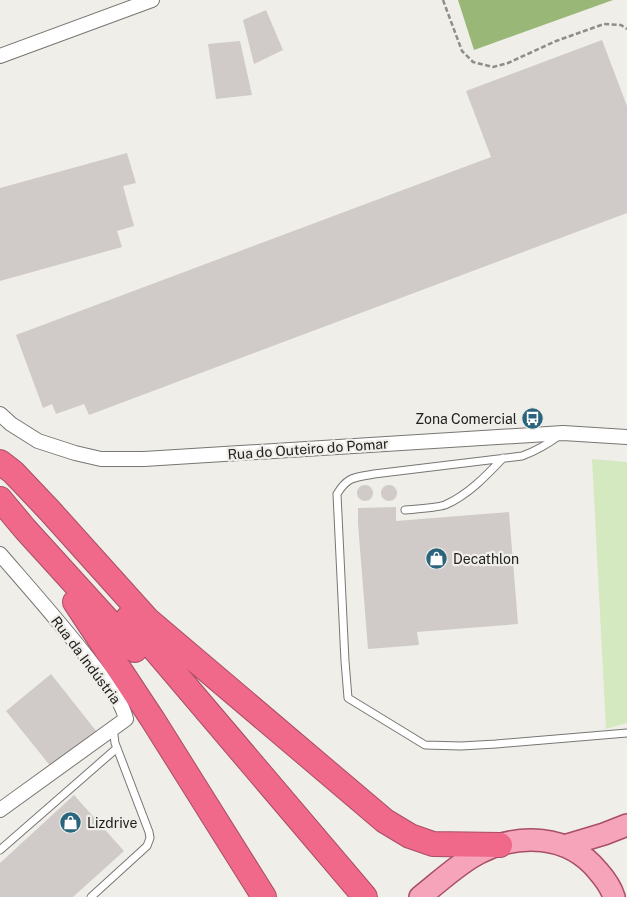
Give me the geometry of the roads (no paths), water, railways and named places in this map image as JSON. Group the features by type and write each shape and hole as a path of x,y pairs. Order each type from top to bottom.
{"highway":[{"path":"0,462 13,472 50,511 148,620 385,821 410,836 433,844 500,845"},
{"path":"0,468 365,897"},
{"path":"0,499 352,897"},
{"path":"25,529 112,656 140,719 264,897"}],"main road":[{"path":"564,846 627,826"},
{"path":"420,897 468,859 480,852 500,845 531,839 549,841 564,846 587,858 605,879 614,897"}],"street":[{"path":"0,56 152,0"},
{"name":"Rua do Outeiro do Pomar","path":"0,414 11,424 38,441 101,459 144,459 563,433 627,437"},
{"name":"Rua da Indústria","path":"0,554 89,660 114,694 124,712 140,719"},
{"name":"Rua da Indústria","path":"0,810 113,728 140,719"}],"lane":[{"path":"563,433 547,445 522,456 374,474 352,478 344,483 337,494 348,698 425,745 461,746 496,744 627,733"},
{"path":"405,510 443,505 462,495 482,480 503,458"},
{"path":"91,897 147,846 150,838 114,743 113,728"},
{"path":"0,850 117,748"}],"place":[{"name":"Zona Comercial","path":"533,419"},
{"name":"Decathlon","path":"437,559"},
{"name":"Lizdrive","path":"71,823"}]}
